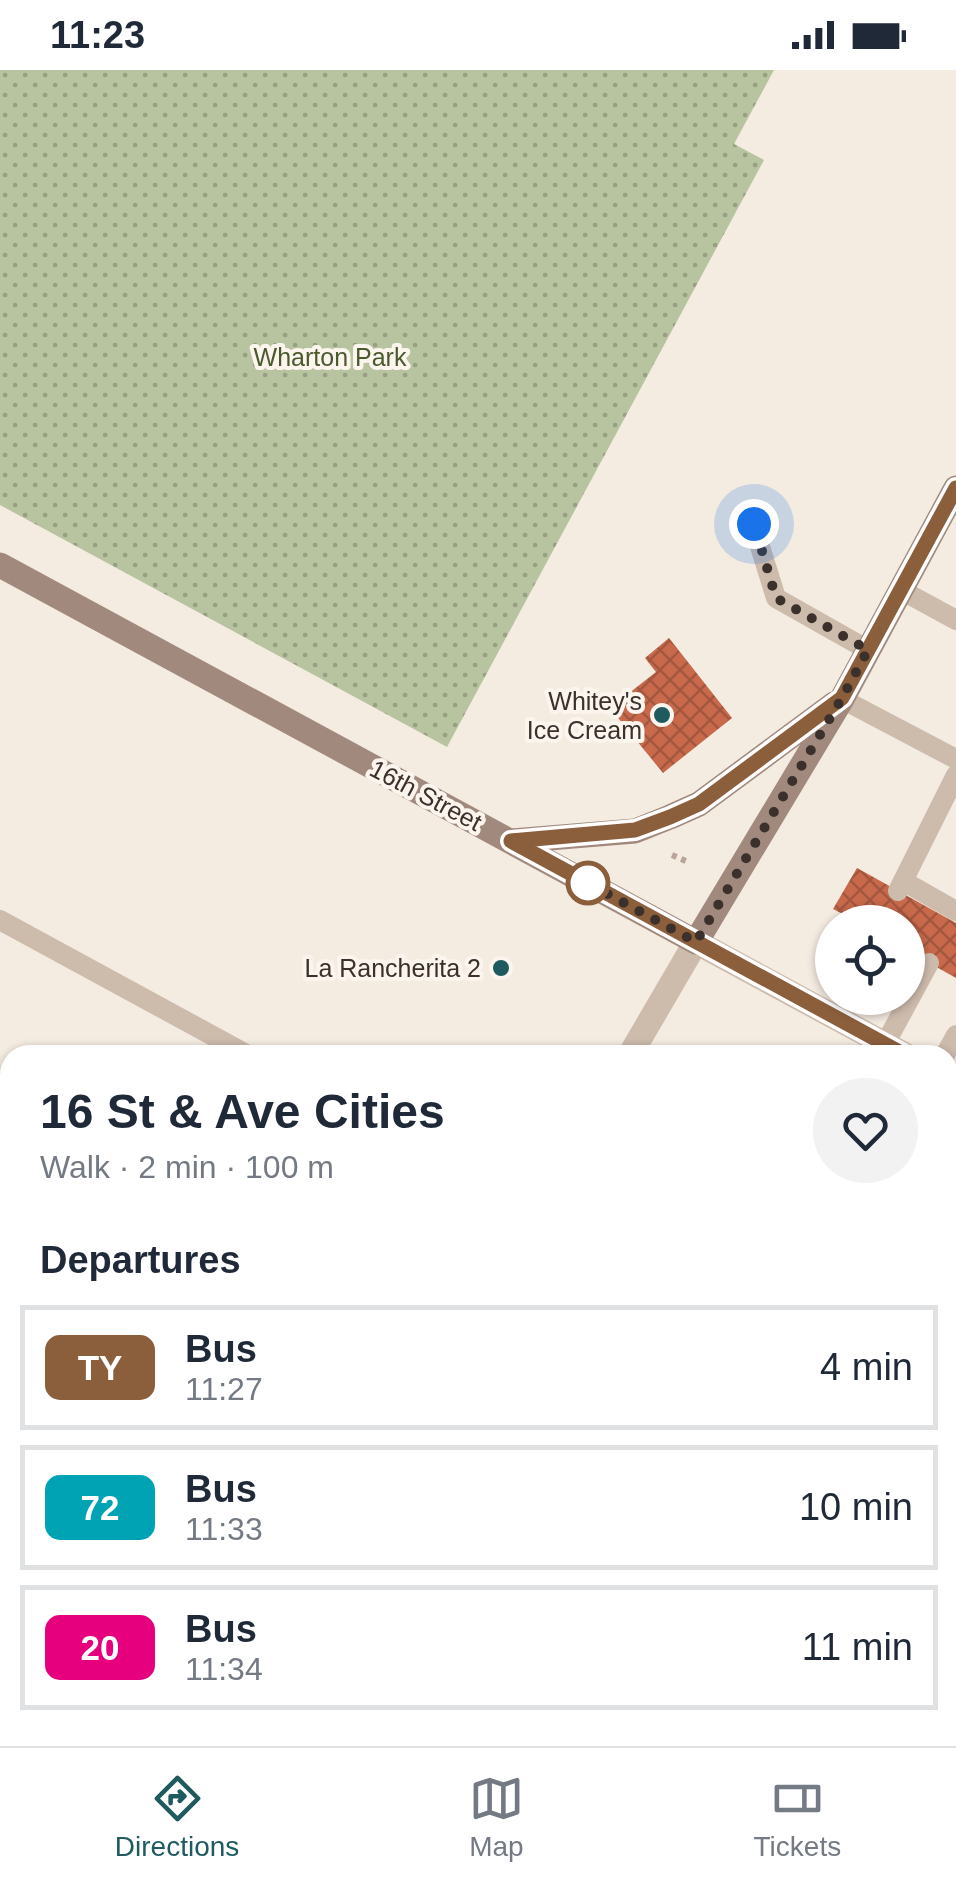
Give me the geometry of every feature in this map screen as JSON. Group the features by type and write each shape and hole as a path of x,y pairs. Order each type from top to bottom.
{"main road":[{"path":"696,942 842,698 956,488"},
{"name":"16th Street","path":"0,565 696,942"},
{"path":"511,841 635,830 670,817 699,804 842,698"}],"street":[{"name":"16th Street","path":"696,942 815,997"},
{"path":"636,1045 696,942"},
{"name":"16th Street","path":"847,1015 888,1045"}],"lane":[{"path":"754,524 776,598 868,650"},
{"path":"900,590 956,620"},
{"path":"842,698 956,759"},
{"path":"955,915 900,886 956,775"},
{"path":"0,920 230,1045"},
{"path":"897,1045 929,963"}],"path":[{"path":"666,852 688,862"}],"green space":[{"name":"Wharton Park","path":"0,70 774,70 734,144 764,160 447,747 0,505"}],"building":[{"path":"669,638 732,718 663,773 610,708 656,672 645,658"},
{"path":"857,868 924,905 835,905"},
{"path":"925,906 956,923 956,978 925,961"}],"bus line":[{"name":"TY","path":"887,1045 511,841 635,830 670,817 699,804 842,698 956,488"}],"place":[{"name":"Whitey's Ice Cream","path":"662,715"},
{"name":"La Rancherita 2","path":"501,968"}],"route":[{"path":"588,883 582,880 696,942 868,650 776,598 754,524"}]}
